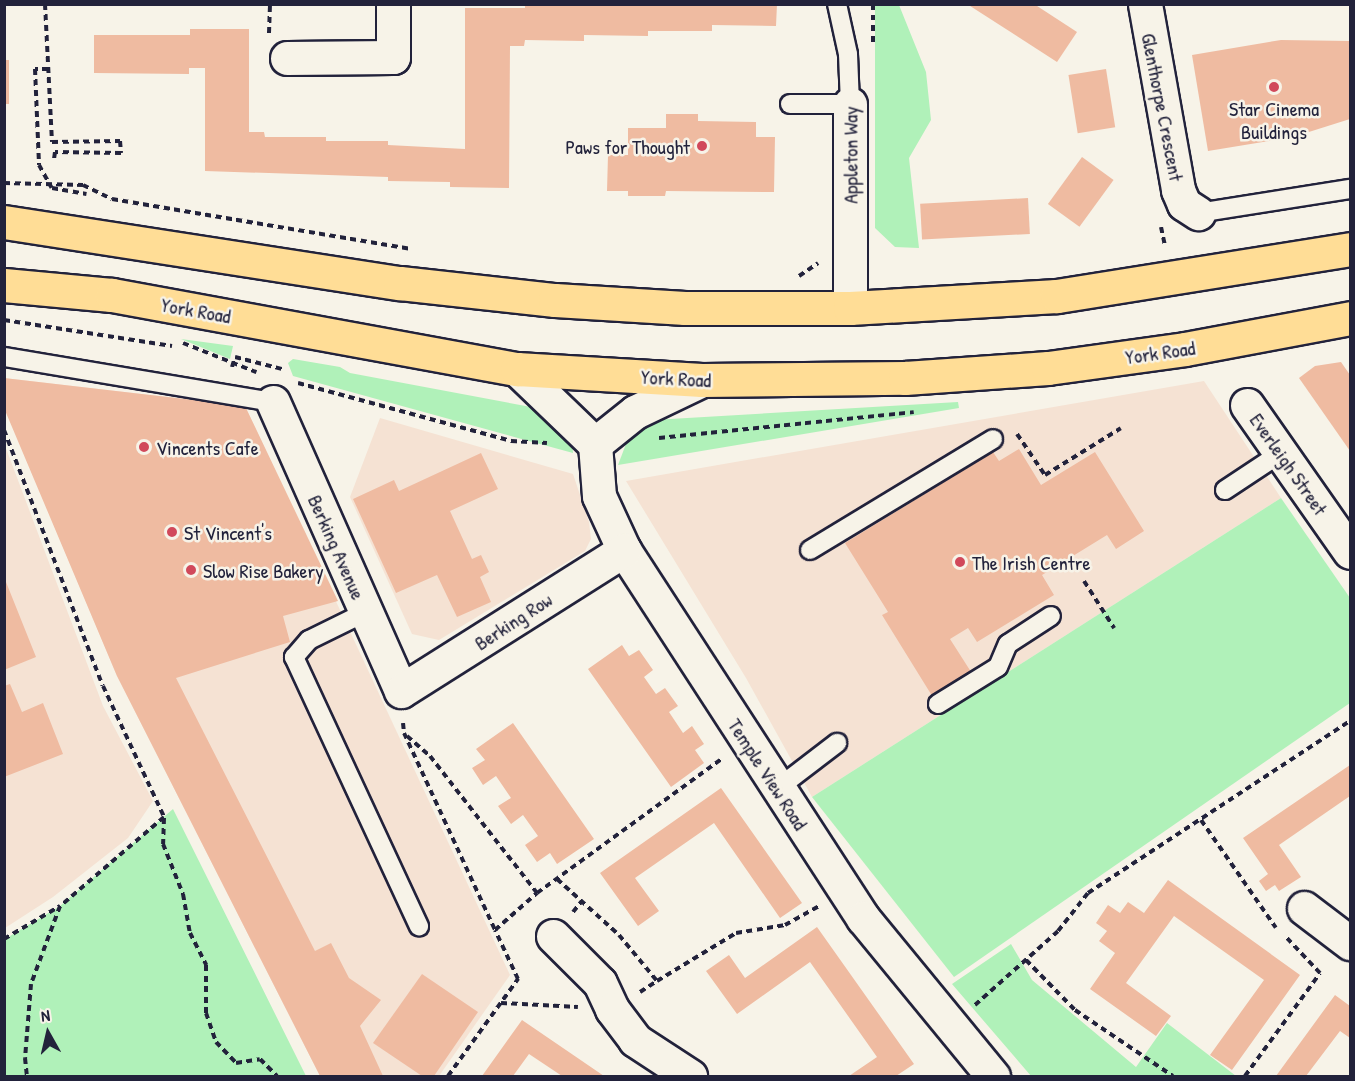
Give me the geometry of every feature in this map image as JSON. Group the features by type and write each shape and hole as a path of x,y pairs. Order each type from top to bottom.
{"highway":[{"path":"4,222 400,282 555,300 685,308 850,308 1057,296 1350,249"},
{"name":"York Road","path":"4,285 112,295 517,369 702,380 905,378 1037,369 1185,349 1350,318"}],"street":[{"path":"287,58 393,57 393,4"},
{"name":"Glenthorpe Crescent","path":"1138,9 1178,190 1184,204 1198,213"},
{"name":"Appleton Way","path":"850,104 850,308"},
{"path":"517,369 595,444 635,412 702,380"},
{"name":"Berking Avenue","path":"273,402 401,691"},
{"name":"Everleigh Street","path":"1248,405 1350,552"},
{"name":"Temple View Road","path":"595,444 599,496 624,550 845,891 925,998 950,1024 993,1077"},
{"name":"Berking Row","path":"401,691 624,550"},
{"path":"1304,908 1350,943"},
{"path":"553,936 600,983 612,1010 635,1040 690,1077"}],"lane":[{"name":"Appleton Way","path":"837,4 848,54 850,104"},
{"path":"790,104 850,104"},
{"name":"Glenthorpe Crescent","path":"1198,213 1350,189"},
{"path":"4,357 273,402"},
{"path":"810,550 993,439"},
{"path":"1225,490 1281,453"},
{"path":"366,612 309,640 294,657 418,926"},
{"path":"938,704 998,667 1008,644 1051,616"},
{"path":"777,789 837,743"}],"path":[{"path":"45,4 52,142 120,141 121,153 55,152 54,159"},
{"path":"48,69 35,69 39,165 52,188 86,194"},
{"path":"4,183 30,186 83,184 112,199 418,251"},
{"path":"786,277 798,277"},
{"path":"4,320 172,346"},
{"path":"230,373 235,357 284,370"},
{"path":"1011,434 1019,434 1045,475 1121,429"},
{"path":"4,430 103,686 164,818 163,844 183,894 190,933 206,965 206,1013 216,1042 236,1063 260,1059 277,1077"},
{"path":"1084,581 1114,628"},
{"path":"401,691 404,733 518,979 447,1077"},
{"path":"950,1024 1058,931 1088,893 1350,722"},
{"path":"404,733 430,756 537,893"},
{"path":"495,930 537,893 746,741"},
{"path":"4,939 60,906 164,818"},
{"path":"1201,820 1268,919 1320,973 1245,1077"},
{"path":"557,879 619,935 657,981 736,933 785,925 845,891"},
{"path":"27,1077 25,1058 31,984 60,906"},
{"path":"1026,960 1075,1010 1173,1077"}],"shaded area":[{"path":"4,378 245,406 510,975 439,1076 320,1076 117,676 5,408"},
{"path":"1204,381 1281,498 812,797 746,678 626,481"},
{"path":"380,418 573,474 589,522 591,539 585,551 439,640 412,634 350,497"},
{"path":"4,443 103,706 153,801 128,838 53,897 5,928"}],"green space":[{"path":"875,5 899,5 926,72 931,120 909,158 919,248 895,247 875,228"},
{"path":"181,339 233,346 230,359"},
{"path":"293,359 340,367 350,373 547,410 572,442 573,453 293,376 288,363"},
{"path":"958,402 959,408 618,465 629,436 653,420"},
{"path":"1281,498 1350,598 1350,703 954,977 812,797"},
{"path":"173,809 306,1076 5,1076 5,939 60,906"},
{"path":"1011,944 1032,980 1136,1067 1167,1023 1236,1076 1031,1076 952,984"}],"building":[{"path":"525,4 777,4 776,26 712,25 712,31 648,31 648,36 584,35 584,41 525,40 524,46 510,46 509,188 450,187 450,182 388,181 388,177 205,171 205,68 189,68 189,74 94,73 94,35 190,35 190,29 249,29 249,132 264,132 265,137 326,137 326,141 388,141 388,145 465,149 465,8 525,8"},
{"path":"967,4 1034,4 1077,32 1057,62"},
{"name":"Star Cinema Buildings","path":"1281,40 1350,41 1350,119 1293,137 1208,151 1192,55"},
{"path":"4,60 9,60 9,104 4,104"},
{"path":"1106,69 1115,127 1078,133 1068,75"},
{"name":"Paws for Thought","path":"666,114 698,114 698,121 756,122 756,137 775,137 774,192 666,191 665,196 628,196 628,191 607,191 608,155 628,155 628,128 666,128"},
{"path":"1082,157 1114,180 1079,227 1048,204"},
{"path":"1028,198 1030,234 922,240 920,204"},
{"path":"1341,362 1350,375 1350,451 1299,378 1315,366"},
{"path":"4,378 245,406 338,601 283,616 290,642 176,678 315,951 331,943 349,978 381,1000 360,1026 383,1076 320,1076 117,676 4,408"},
{"name":"The Irish Centre","path":"1019,449 1041,485 1095,452 1144,531 1116,549 1107,535 1042,575 1054,595 977,642 968,628 950,639 973,675 934,699 882,615 888,612 845,543 993,452 999,461"},
{"path":"481,453 498,489 450,511 472,559 481,555 489,572 480,577 491,602 457,617 437,575 396,593 353,499 394,480 399,491"},
{"path":"4,577 36,657 4,670"},
{"path":"622,645 629,656 639,650 653,670 644,677 656,694 665,688 678,706 669,712 683,733 692,726 704,744 695,750 704,763 671,787 588,669"},
{"path":"10,684 22,712 43,703 63,754 4,777 4,686"},
{"path":"513,723 594,839 557,864 550,853 537,862 525,845 538,836 523,815 511,824 498,806 511,798 496,776 483,785 472,768 485,760 476,749"},
{"path":"1350,765 1350,796 1279,845 1301,877 1279,891 1275,885 1266,891 1259,881 1268,874 1243,838"},
{"path":"721,788 802,903 780,918 714,823 635,878 659,911 638,926 600,873"},
{"path":"1168,880 1300,975 1232,1070 1210,1055 1264,980 1174,916 1126,983 1171,1016 1156,1036 1090,989 1115,953 1099,941 1107,931 1096,923 1108,905 1120,913 1128,902 1144,913"},
{"path":"817,927 914,1064 896,1076 849,1076 877,1057 810,962 737,1014 706,971 729,955 745,978"},
{"path":"422,974 478,1012 434,1076 422,1076 373,1043"},
{"path":"1335,995 1350,1006 1350,1038 1340,1031 1306,1076 1276,1076"},
{"path":"522,1020 604,1076 562,1076 529,1054 513,1076 482,1076"}],"place":[{"name":"Star Cinema Buildings","path":"1274,87"},
{"name":"Paws for Thought","path":"702,146"},
{"name":"Vincents Cafe","path":"144,447"},
{"name":"St Vincent's","path":"172,532"},
{"name":"The Irish Centre","path":"960,562"},
{"name":"Slow Rise Bakery","path":"191,570"}]}
